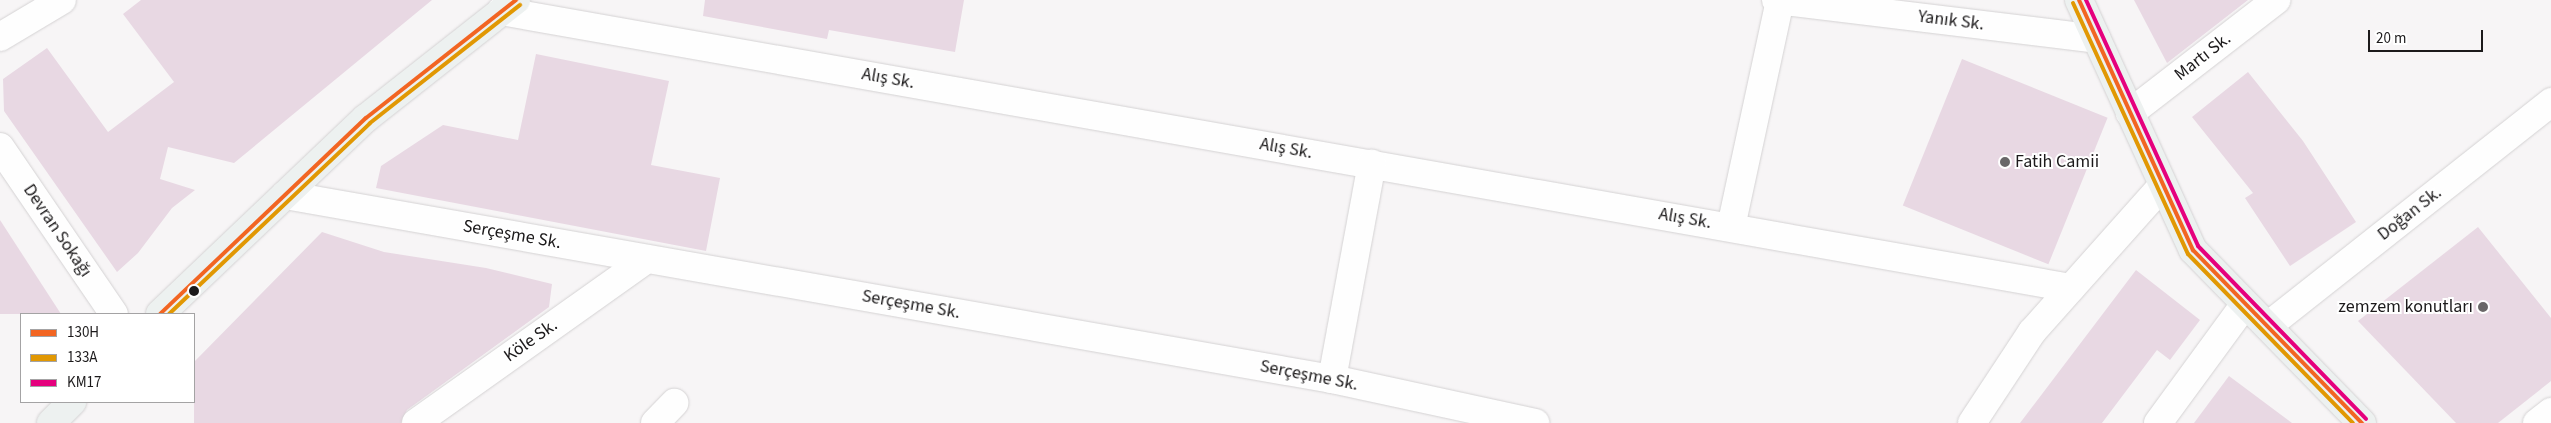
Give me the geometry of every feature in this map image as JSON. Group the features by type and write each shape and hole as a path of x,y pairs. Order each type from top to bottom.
{"street":[{"path":"0,37 62,0"},
{"name":"Yanık Sk.","path":"1776,0 2097,39"},
{"path":"2079,0 2162,186 2193,250 2245,304 2269,325 2362,423"},
{"name":"Martı Sk.","path":"2130,114 2276,0"},
{"path":"1731,228 1780,1"},
{"path":"161,313 366,118 509,5"},
{"name":"Alış Sk.","path":"509,5 1372,164 2071,288"},
{"name":"Doğan Sk.","path":"2269,325 2551,102"},
{"name":"Devran Sokağı","path":"0,147 113,313"},
{"path":"1332,379 1372,164"},
{"path":"1972,423 2032,332 2162,186"},
{"name":"Serçeşme Sk.","path":"285,195 1332,379 1535,423"},
{"name":"Köle Sk.","path":"416,423 647,259"},
{"path":"2158,423 2245,304"},
{"path":"51,423 71,403"},
{"path":"655,423 674,403"},
{"path":"2538,423 2551,412"}],"building":[{"path":"141,0 432,0 234,163 168,147 160,179 195,190 172,208 138,253 117,272 4,111 3,79 47,48 108,132 174,82 123,14"},
{"path":"705,0 964,0 955,52 829,30 827,39 703,16"},
{"path":"2134,0 2248,0 2167,63"},
{"path":"536,54 669,81 651,165 720,178 706,251 376,188 381,166 443,125 518,140"},
{"name":"Fatih Camii","path":"1962,59 2108,118 2048,264 1903,205"},
{"path":"2248,72 2303,141 2356,222 2290,266 2245,198 2253,193 2192,117"},
{"path":"0,220 60,313 0,314"},
{"path":"2478,227 2551,318 2551,381 2498,423 2456,423 2358,321"},
{"path":"322,232 384,252 486,268 552,284 549,307 407,410 401,423 194,423 195,361"},
{"path":"2136,270 2200,320 2170,360 2157,350 2102,423 2020,423"},
{"path":"2229,376 2292,423 2194,423"}],"transit line":[{"name":"130H","path":"161,313 366,118 516,0"},
{"name":"130H","path":"2079,0 2193,250 2362,423"},
{"name":"KM17","path":"2086,0 2198,246 2366,419"},
{"name":"133A","path":"2073,3 2188,254 2353,423"},
{"name":"133A","path":"170,313 370,123 520,5"}],"place":[{"name":"Fatih Camii","path":"2005,162"},
{"name":"zemzem konutları","path":"2483,307"}]}
